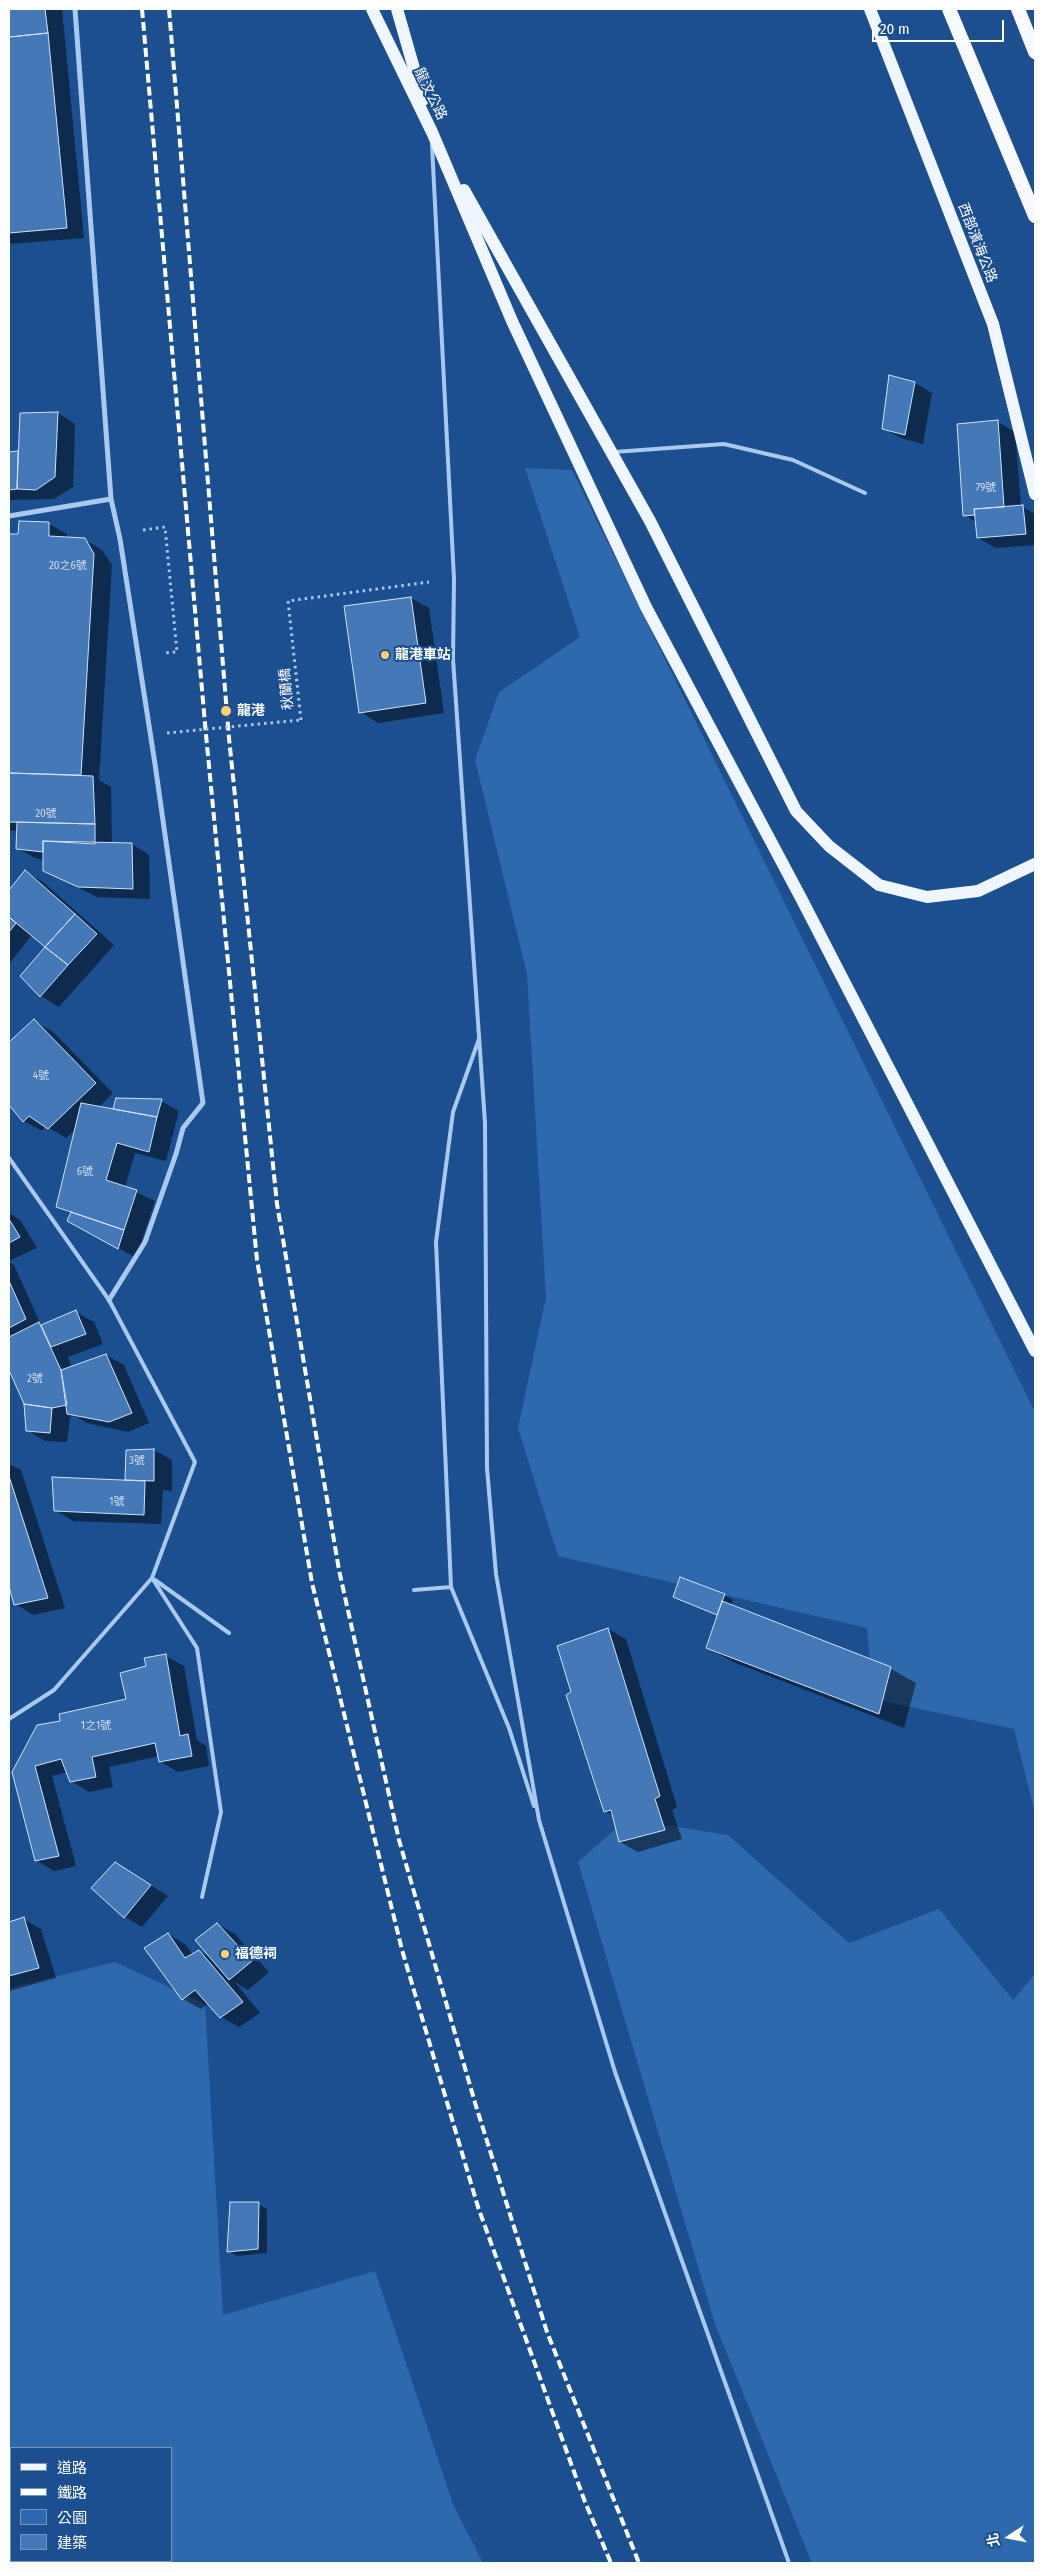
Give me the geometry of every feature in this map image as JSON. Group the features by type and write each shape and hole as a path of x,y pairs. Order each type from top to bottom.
{"highway":[{"path":"949,9 1035,216"},
{"path":"1018,9 1035,52"}],"main road":[{"name":"龍汶公路","path":"372,9 432,132"},
{"name":"龍汶公路","path":"397,9 432,132"},
{"name":"西部濱海公路","path":"870,9 993,324 1035,494"},
{"path":"432,132 650,521 796,811 829,846 879,885 926,897 978,891 1035,864"},
{"path":"432,132 512,321 646,608 805,907 1035,1351"}],"street":[{"path":"75,9 111,499 120,539 155,764 203,1104 183,1128 176,1154 145,1242 109,1300"},
{"path":"9,516 111,499"}],"lane":[{"path":"432,132 454,579 454,659 486,1123 487,1468 496,1574 539,1820"},
{"path":"611,452 724,444 793,460 865,493"},
{"path":"479,1038 453,1112 436,1242 451,1587 509,1728 539,1820 615,2072 789,2563"},
{"path":"9,1158 109,1300 195,1462 152,1578 54,1690 9,1719"},
{"path":"152,1578 229,1633"},
{"path":"152,1578 196,1648 221,1812 202,1897"},
{"path":"414,1590 451,1587"}],"path":[{"path":"160,654 177,652 165,527"},
{"name":"秋蘭橋","path":"166,734 301,720 294,640 288,601 454,579"}],"green space":[{"path":"525,468 572,470 1035,1412 1035,1813 1014,1729 873,1699 867,1628 558,1556 518,1428 546,1298 527,974 475,760 499,692 580,637"},
{"path":"627,1819 728,1835 849,1943 939,1909 1013,2000 1035,1974 1035,2563 812,2563 715,2324 578,1862"},
{"path":"115,1962 205,2004 223,2315 375,2271 453,2504 483,2563 9,2563 9,1988"}],"building":[{"path":"9,9 45,9 48,33 9,37"},
{"path":"48,33 67,228 9,233 9,37"},
{"path":"889,375 915,382 905,435 882,429"},
{"path":"58,412 55,477 36,490 17,489 20,413"},
{"path":"998,420 1004,507 974,509 975,515 963,516 957,424"},
{"path":"18,451 17,489 9,490 9,452"},
{"path":"1023,505 1026,534 977,538 974,509"},
{"path":"19,521 49,522 49,536 85,538 94,554 81,775 9,773 9,534 18,534"},
{"name":"龍港車站","path":"411,597 426,703 359,713 344,606"},
{"path":"9,773 93,776 95,824 9,822"},
{"path":"17,822 95,824 95,844 43,841 43,852 16,849"},
{"path":"43,841 132,843 133,889 78,887 43,871"},
{"path":"25,870 75,914 45,947 9,917 9,890"},
{"path":"75,914 97,934 68,965 45,947"},
{"path":"9,917 16,923 9,932"},
{"path":"45,947 68,965 40,997 20,976"},
{"path":"34,1019 96,1083 48,1129 29,1116 23,1122 9,1105 9,1042"},
{"path":"116,1098 162,1099 157,1117 113,1109"},
{"path":"81,1103 157,1117 149,1152 117,1143 106,1180 137,1190 124,1230 56,1207"},
{"path":"71,1212 124,1230 118,1249 67,1221"},
{"path":"9,1219 20,1237 9,1243"},
{"path":"9,1281 26,1319 9,1328"},
{"path":"76,1310 86,1334 51,1347 41,1325"},
{"path":"39,1322 61,1370 67,1405 52,1408 24,1404 9,1370 9,1337"},
{"path":"106,1354 132,1413 109,1422 67,1414 61,1370"},
{"path":"24,1404 52,1408 50,1433 26,1431"},
{"path":"154,1449 154,1481 125,1480 126,1450"},
{"path":"9,1476 48,1598 14,1605 9,1586"},
{"path":"52,1477 145,1481 144,1515 54,1511"},
{"path":"680,1577 725,1594 717,1615 673,1597"},
{"path":"722,1601 891,1667 879,1714 706,1648"},
{"path":"608,1628 660,1796 655,1799 665,1830 619,1842 611,1810 604,1812 566,1695 571,1692 557,1646"},
{"path":"166,1654 180,1736 188,1734 192,1756 159,1762 155,1743 92,1757 96,1777 70,1782 61,1759 35,1766 59,1856 35,1861 12,1772 37,1725 60,1721 59,1714 126,1699 120,1673 146,1666 144,1658"},
{"path":"115,1862 151,1885 124,1918 91,1888"},
{"path":"24,1917 39,1968 9,1976 9,1922"},
{"path":"217,1923 252,1961 229,1980 195,1940"},
{"path":"168,1933 185,1958 199,1950 243,2002 220,2018 195,1990 182,2000 144,1948"},
{"path":"230,2202 259,2202 258,2249 227,2252"}],"railway":[{"path":"142,9 206,735 257,1260 312,1583 402,1950 478,2207 585,2502 611,2563"},
{"path":"169,9 229,738 277,1204 339,1570 399,1840 476,2106 547,2332 639,2563"}],"place":[{"name":"龍港車站","path":"385,655"},
{"name":"龍港","path":"226,711"},
{"name":"福德祠","path":"225,1954"}]}
